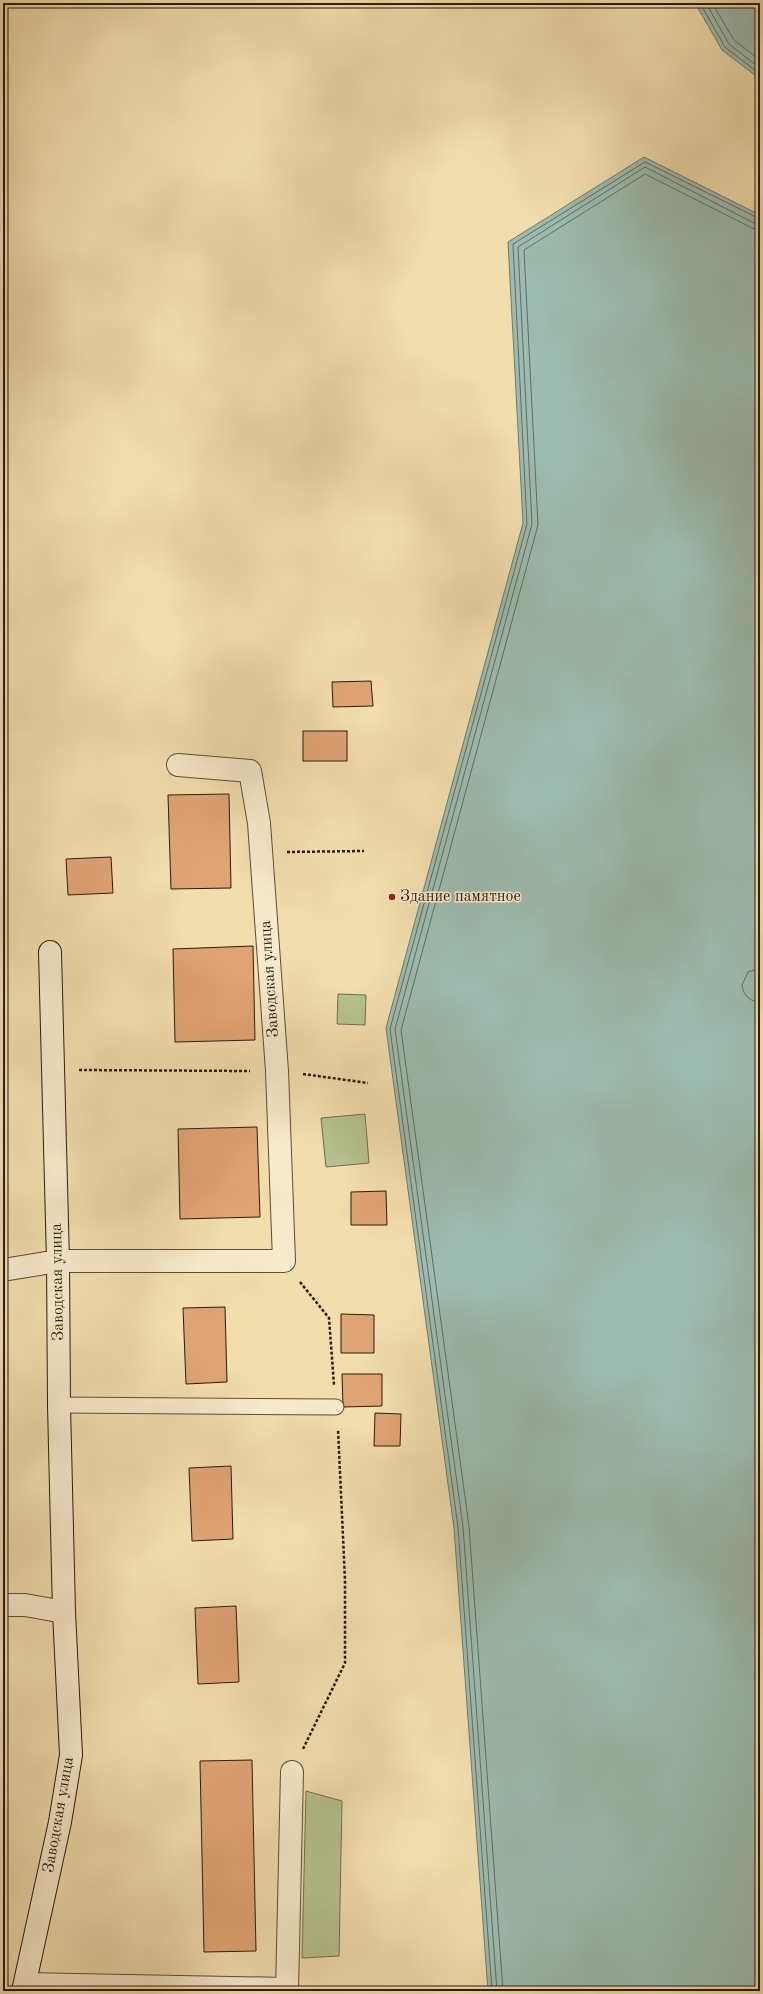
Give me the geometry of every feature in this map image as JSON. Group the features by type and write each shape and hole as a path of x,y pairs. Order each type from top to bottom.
{"street":[{"name":"Заводская улица","path":"178,765 250,771 259,823 277,1071 284,1261"},
{"name":"Заводская улица","path":"24,1988 60,1822 71,1755 64,1612 59,1405 58,1261 50,952"},
{"path":"3,1270 58,1261 284,1261"},
{"path":"3,1605 25,1605 64,1612"},
{"path":"24,1988 287,1990 292,1772"}],"lane":[{"path":"59,1405 336,1407"}],"path":[{"path":"261,852 364,852"},
{"path":"53,1070 277,1071 368,1083"},
{"path":"284,1261 329,1318 340,1453 345,1580 345,1663 292,1772"}],"green space":[{"path":"338,994 366,995 365,1025 337,1024"},
{"path":"365,1114 369,1163 326,1167 321,1118"},
{"path":"306,1791 342,1801 339,1956 302,1958"}],"water":[{"path":"695,3 760,3 760,79 722,50"},
{"path":"644,157 760,215 760,980 757,985 760,990 760,1991 488,1991 454,1528 386,1028 523,523 508,242"}],"building":[{"path":"371,681 373,706 333,707 332,682"},
{"path":"303,731 347,731 347,761 303,761"},
{"path":"229,794 231,888 171,889 168,795"},
{"path":"111,857 113,893 68,895 66,859"},
{"path":"253,946 255,1040 175,1042 173,949"},
{"path":"257,1127 260,1217 180,1219 178,1129"},
{"path":"386,1191 387,1225 351,1225 351,1192"},
{"path":"225,1307 227,1382 186,1384 183,1308"},
{"path":"341,1314 374,1315 374,1353 341,1353"},
{"path":"342,1374 382,1374 382,1406 343,1407"},
{"path":"375,1413 401,1414 400,1446 374,1446"},
{"path":"231,1466 233,1539 192,1541 189,1468"},
{"path":"236,1606 239,1682 198,1684 195,1608"},
{"path":"252,1760 256,1951 204,1952 200,1761"}],"place":[{"name":"Здание памятное","path":"392,897"}]}
